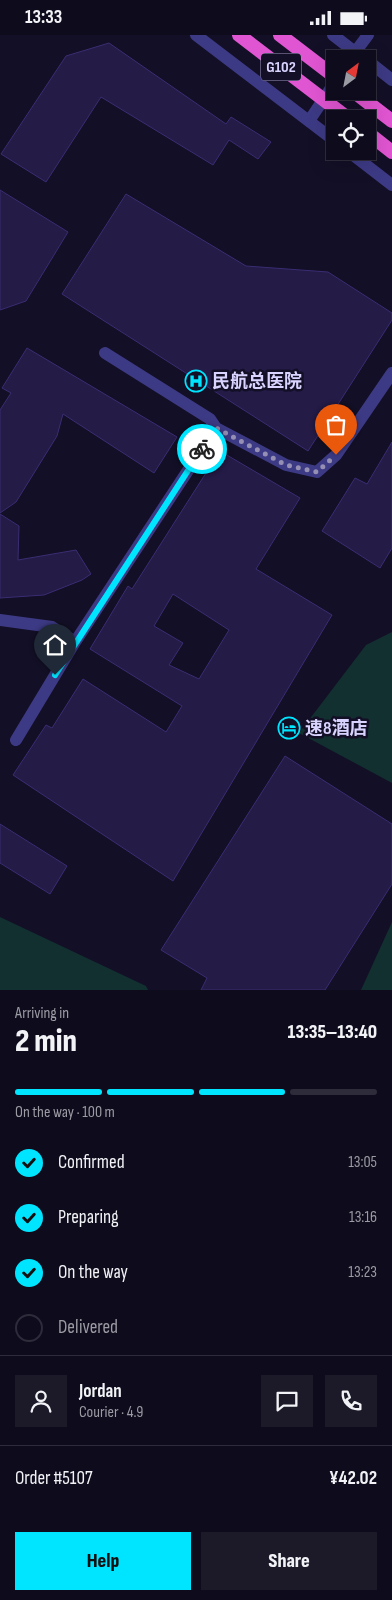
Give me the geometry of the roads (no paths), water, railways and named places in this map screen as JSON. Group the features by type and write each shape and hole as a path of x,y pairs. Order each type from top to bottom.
{"highway":[{"name":"G102","path":"239,35 337,110"},
{"name":"G102","path":"280,35 326,70"},
{"path":"365,100 392,121"},
{"path":"376,139 392,152"}],"street":[{"path":"196,35 326,134"},
{"path":"333,35 350,50"},
{"path":"360,50 368,35"},
{"path":"376,67 392,80"},
{"path":"309,121 326,97"},
{"path":"360,160 392,185"},
{"path":"104,353 210,419 216,428 286,465 317,472 336,455 392,373"},
{"path":"16,740 75,642 216,428"},
{"path":"0,620 52,627 75,642"}],"place":[{"name":"民航总医院","path":"196,381"},
{"name":"速8酒店","path":"289,728"}]}
